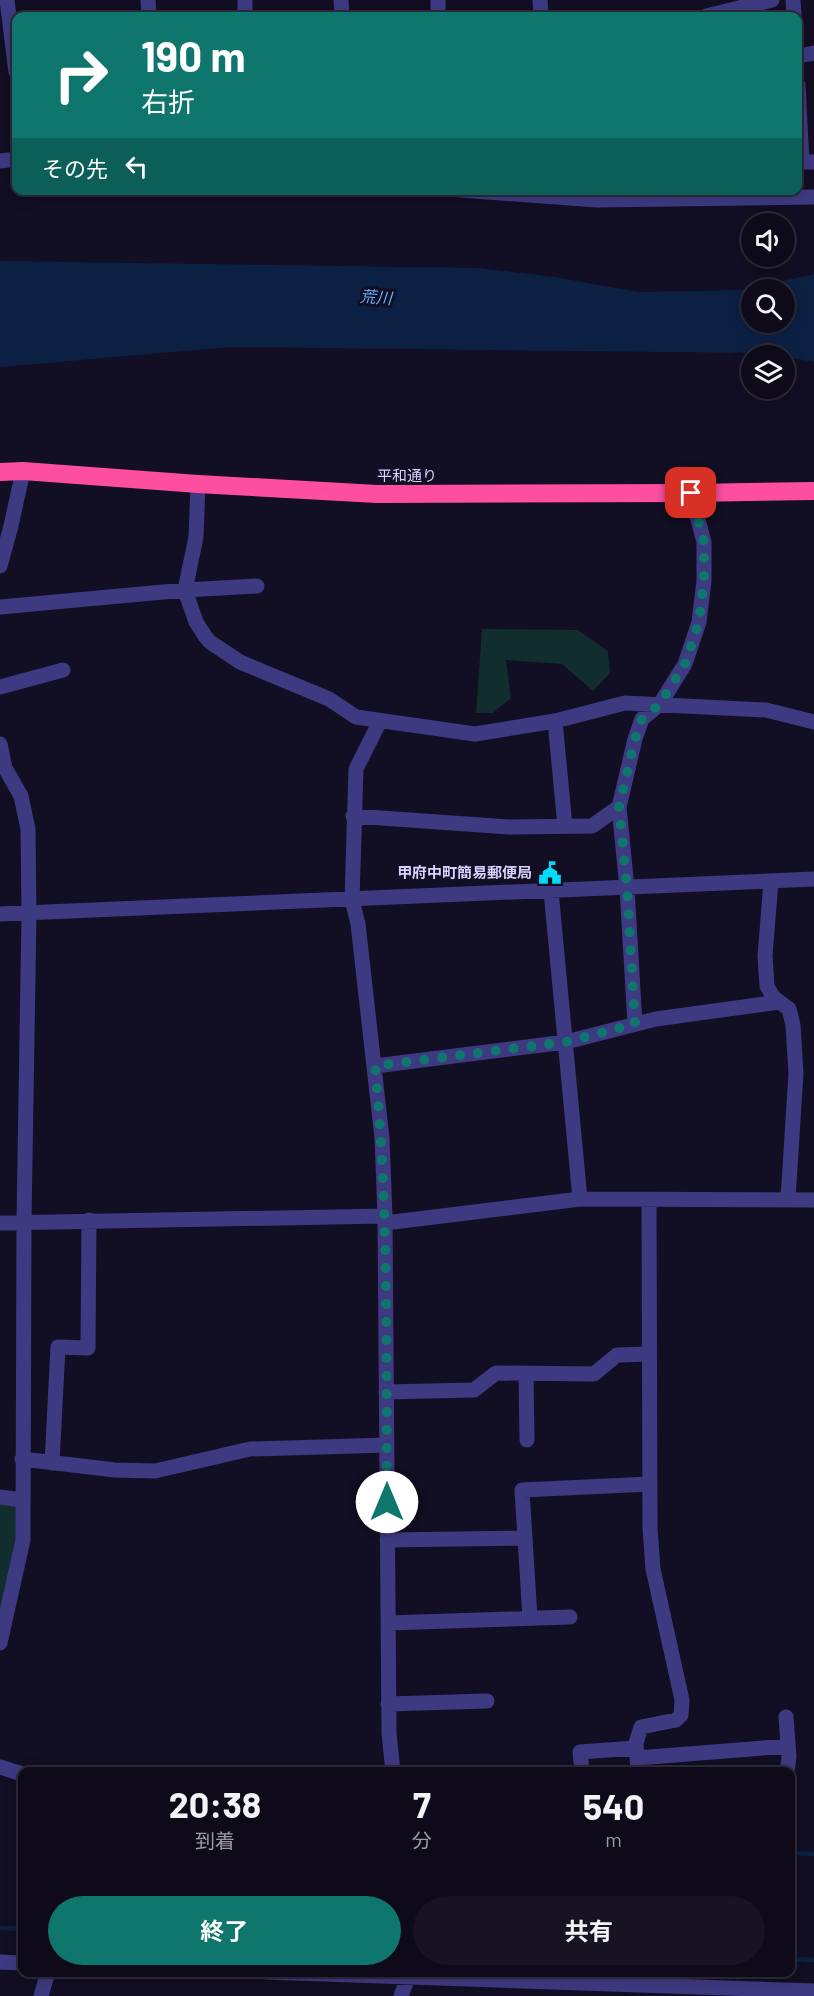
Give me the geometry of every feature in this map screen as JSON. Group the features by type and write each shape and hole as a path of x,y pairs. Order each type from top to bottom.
{"highway":[{"name":"平和通り","path":"0,472 22,471 377,494 814,491"}],"street":[{"path":"7,0 12,40"},
{"path":"722,12 772,0"},
{"path":"528,195 597,200 814,197"},
{"path":"0,567 12,526 22,471"},
{"path":"198,484 196,537 184,590 196,622 210,642 240,662 329,699 356,717 475,734 555,721 625,703 766,710 814,722"},
{"path":"635,1024 627,888 619,807 642,719 660,704 685,664 699,622 704,581 704,542 691,493"},
{"path":"0,607 184,590 257,586"},
{"path":"0,687 63,670"},
{"path":"380,721 356,769 352,900 358,924 382,1138 385,1220 388,1704 392,1767"},
{"path":"555,721 566,826"},
{"path":"0,744 5,768 21,796 28,829 29,913 24,1221 23,1540 0,1643"},
{"path":"353,816 508,827 592,826 619,807"},
{"path":"0,914 814,879"},
{"path":"771,881 765,956 767,986 773,997 789,1009 793,1025 796,1073 788,1199"},
{"path":"551,891 580,1199"},
{"path":"375,1066 566,1042 656,1019 779,1002"},
{"path":"0,1222 385,1220 580,1199 814,1200"},
{"path":"637,1759 636,1743 641,1727 676,1720 681,1715 682,1700 653,1569 650,1528 649,1200"},
{"path":"52,1462 58,1347 88,1348 88,1220"},
{"path":"386,1392 474,1390 496,1373 594,1374 617,1355 650,1354"},
{"path":"526,1374 527,1440"},
{"path":"22,1459 115,1470 155,1471 249,1449 387,1445"},
{"path":"530,1618 522,1490 650,1484"},
{"path":"0,1497 22,1500"},
{"path":"387,1540 525,1538"},
{"path":"388,1623 570,1617"},
{"path":"388,1704 487,1701"},
{"path":"786,1717 787,1767"},
{"path":"582,1767 580,1752 637,1759 788,1746"},
{"path":"0,1767 18,1773"},
{"path":"0,1962 18,1963"},
{"path":"41,1996 47,1977"},
{"path":"401,1996 409,1977"},
{"path":"530,1977 651,1979 814,1991"}],"green space":[{"path":"482,629 578,630 608,651 610,673 593,691 562,664 506,660 511,698 493,713 476,713"},
{"path":"0,1497 22,1500 0,1643"}],"water":[{"name":"荒川","path":"0,261 479,268 555,277 638,292 741,290 741,333 795,333 795,279 791,279 814,274 814,362 795,359 795,345 741,345 741,353 231,347 0,367"}],"waterway":[{"path":"795,1853 814,1854"},
{"path":"0,1928 18,1929"},
{"path":"795,1959 814,1960"}],"place":[{"name":"甲府中町簡易郵便局","path":"550,873"}],"route":[{"path":"387,1502 385,1216 382,1138 375,1066 566,1042 635,1024 627,888 619,807 642,719 660,704 685,664 699,622 704,581 704,542 691,493"}]}
